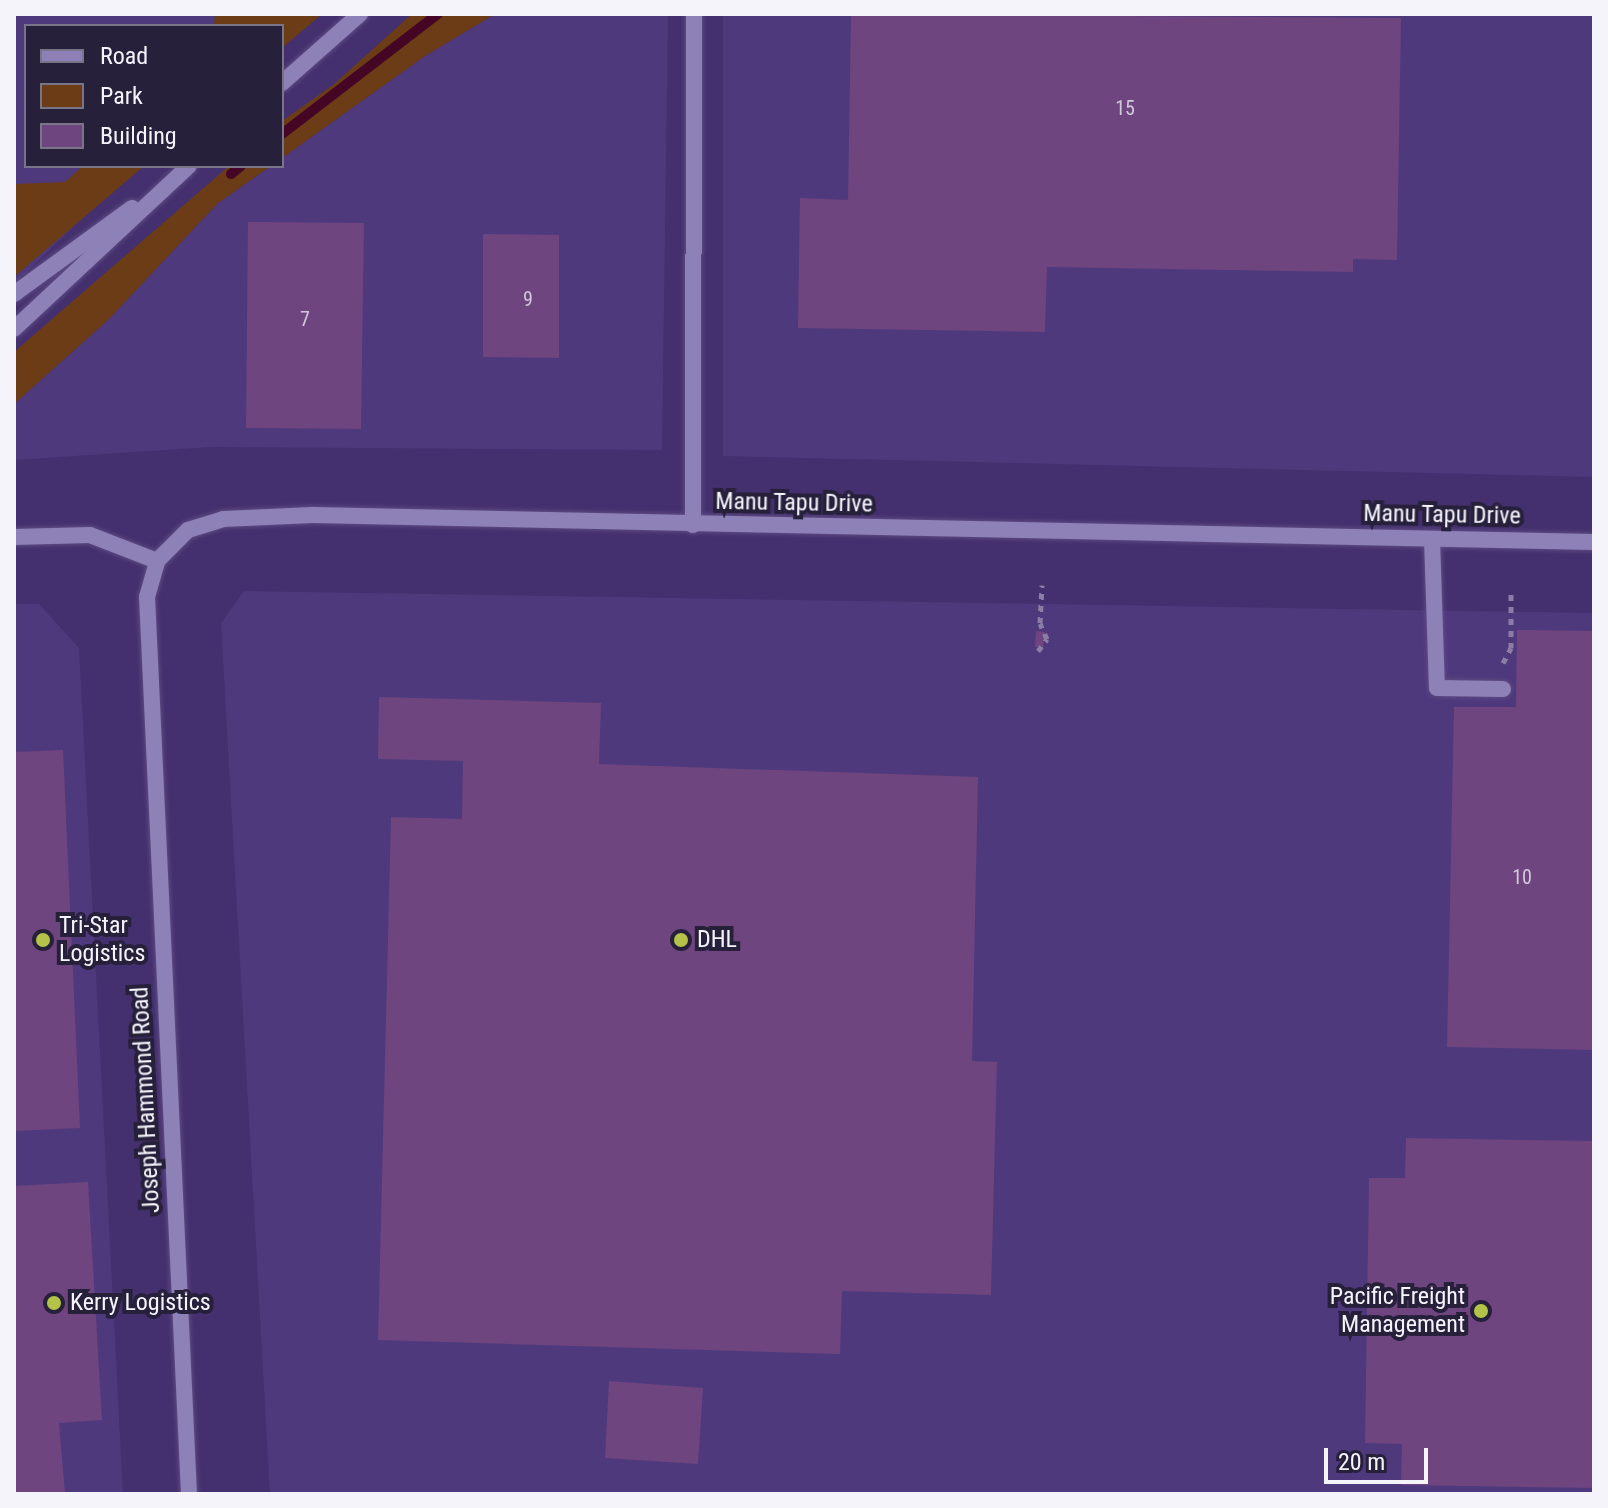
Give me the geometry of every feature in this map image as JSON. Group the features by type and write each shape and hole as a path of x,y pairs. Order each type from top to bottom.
{"street":[{"path":"284,81 360,14"},
{"path":"693,525 694,14"},
{"path":"14,294 185,168"},
{"path":"14,329 186,168"},
{"name":"Manu Tapu Drive","path":"157,561 188,530 223,519 313,515 1594,542"},
{"path":"14,537 90,535 157,561"},
{"path":"1432,539 1437,688 1503,689"},
{"name":"Joseph Hammond Road","path":"157,561 147,597 148,668 189,1494"}],"path":[{"path":"1038,651 1047,639 1040,623 1042,585"},
{"path":"1511,594 1511,648"}],"shaded area":[{"path":"14,14 293,14 283,24 24,24 24,168 134,168 14,284"},
{"path":"495,14 668,14 662,450 210,447 14,460 14,404 108,320 218,203 268,168 284,168 284,157 425,56"},
{"path":"723,14 1594,14 1594,477 723,456"},
{"path":"244,591 1594,613 1594,1494 270,1494 221,623"},
{"path":"14,604 39,604 79,648 123,1494 14,1494"}],"green space":[{"path":"215,14 322,14 284,46 284,24 214,24"},
{"path":"412,14 495,14 425,56 284,157 284,120 333,85"},
{"path":"81,168 142,168 14,277 14,184 65,182"},
{"path":"227,168 268,168 218,203 108,320 14,404 14,352"}],"building":[{"path":"851,14 1401,18 1397,260 1353,259 1353,272 1047,267 1045,332 798,328 800,198 848,200"},
{"path":"248,222 364,223 361,429 246,428"},
{"path":"483,234 559,235 559,358 483,357"},
{"path":"1517,630 1594,631 1594,1050 1447,1047 1454,707 1516,707"},
{"path":"1036,631 1045,632 1043,647 1035,647"},
{"name":"DHL","path":"379,697 601,703 599,764 978,777 972,1061 997,1062 991,1295 842,1291 840,1354 378,1340 391,817 462,819 463,761 378,759"},
{"name":"Tri-Star Logistics","path":"63,750 80,1128 14,1131 14,752"},
{"name":"Pacific Freight Management","path":"1406,1138 1594,1141 1594,1488 1401,1485 1402,1444 1365,1443 1369,1178 1405,1178"},
{"name":"Kerry Logistics","path":"88,1182 102,1420 59,1423 65,1494 14,1494 14,1186"},
{"path":"609,1381 703,1388 698,1464 605,1458"}],"waterway":[{"path":"284,132 438,14"},
{"path":"231,174 238,168"}],"place":[{"name":"Tri-Star Logistics","path":"43,940"},
{"name":"DHL","path":"681,940"},
{"name":"Kerry Logistics","path":"54,1303"},
{"name":"Pacific Freight Management","path":"1481,1311"}]}
